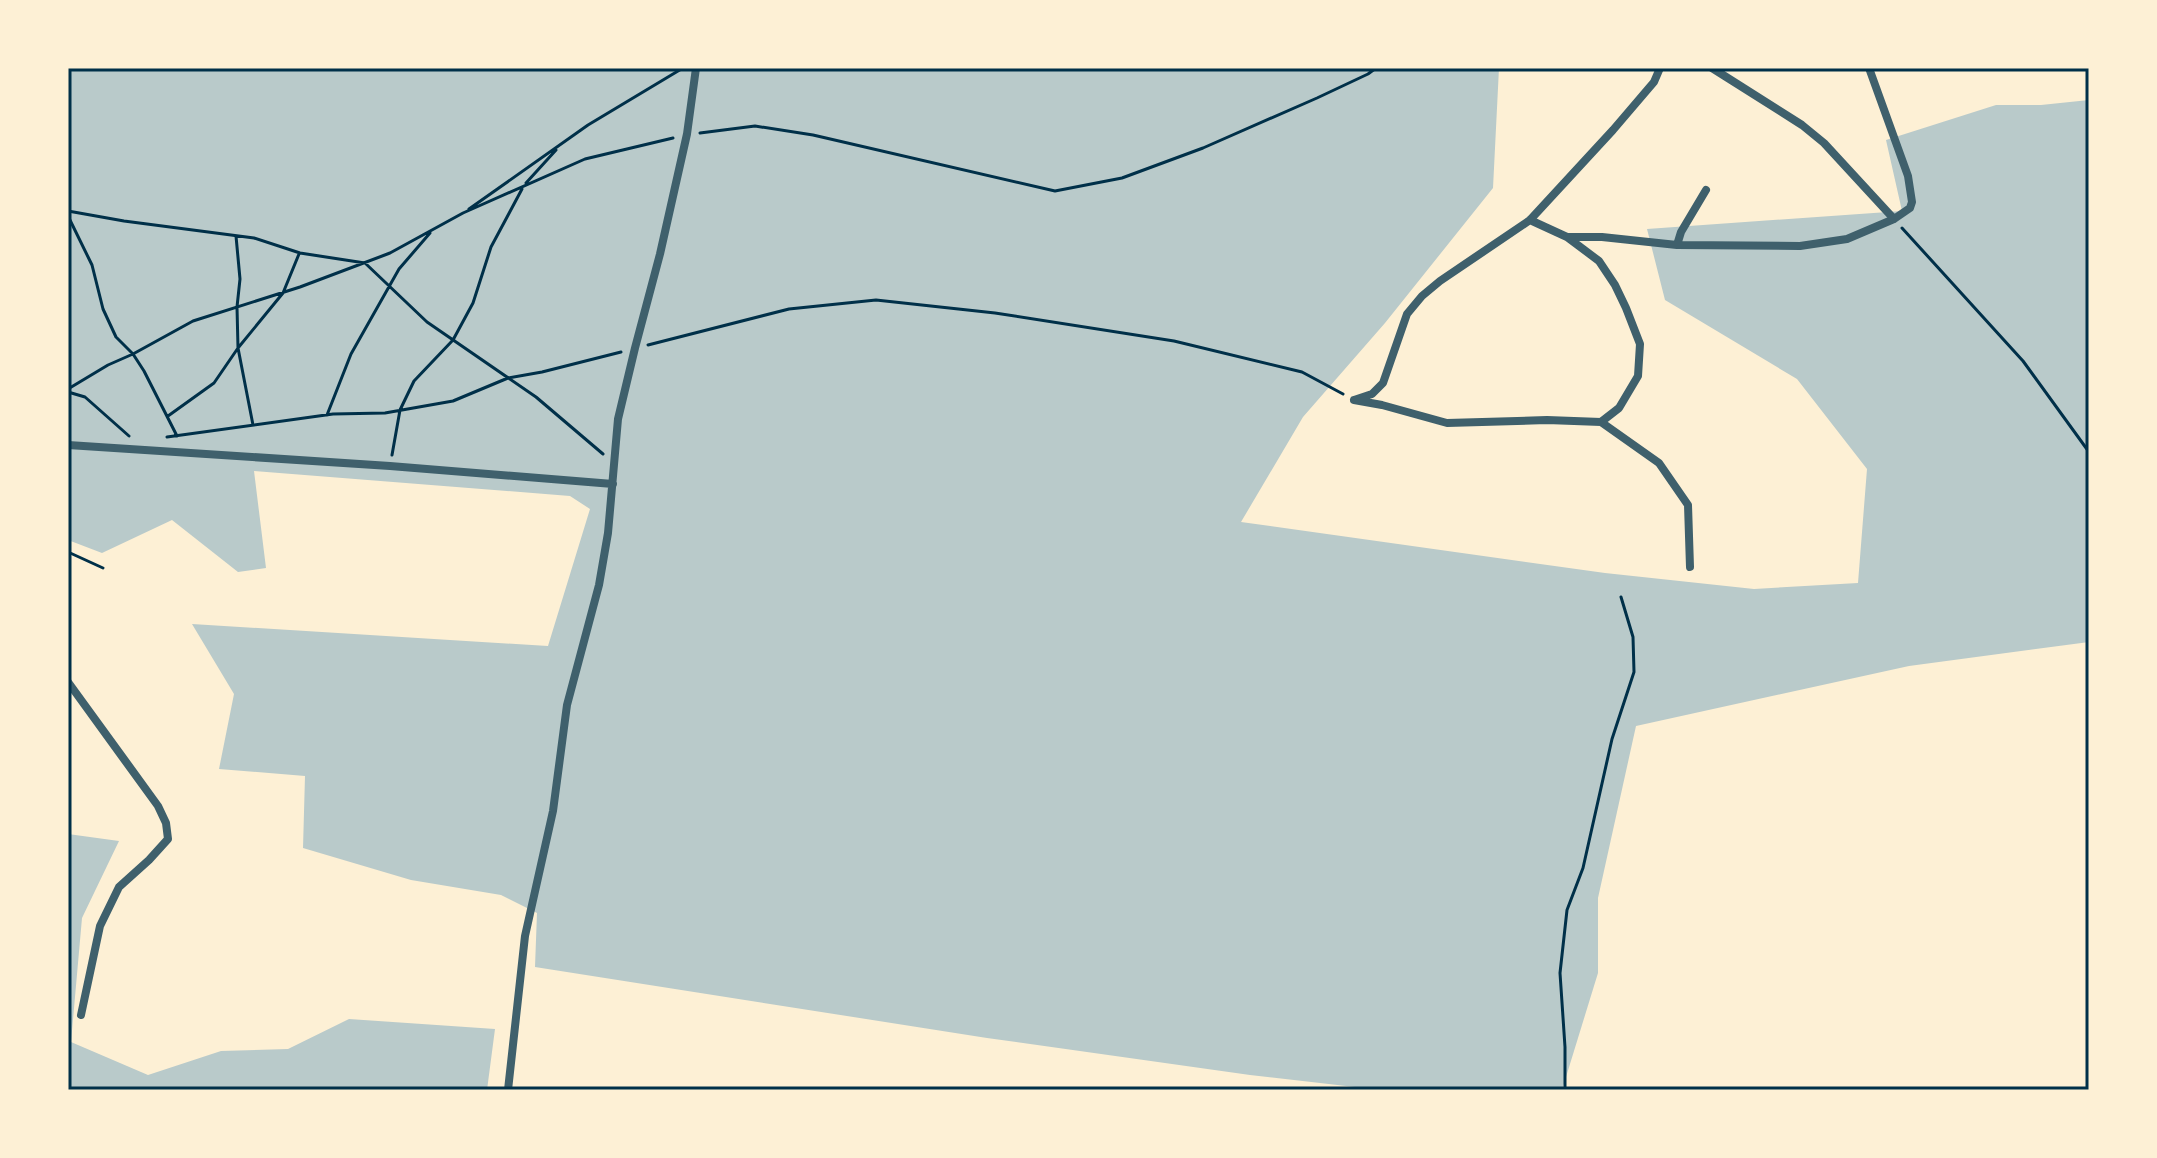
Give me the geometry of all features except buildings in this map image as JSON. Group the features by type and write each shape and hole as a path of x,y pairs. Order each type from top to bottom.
{"street":[{"path":"508,1090 525,936 553,811 567,705 599,585 608,533 618,419 687,134 696,68"},
{"path":"1354,400 1372,394 1383,383 1407,314 1422,296 1530,220 1613,130 1654,82 1660,68"},
{"path":"1712,68 1802,125 1824,143 1894,219"},
{"path":"1567,237 1602,237 1677,245 1800,246 1847,239 1894,219 1910,208 1912,202 1901,155 1869,68"},
{"path":"1677,245 1681,232 1706,190"},
{"path":"1530,220 1567,237 1599,261 1615,285 1640,344 1638,376 1619,408 1601,422"},
{"path":"1354,400 1447,423 1601,422 1659,463 1688,505 1690,567"},
{"path":"68,445 613,484"},
{"path":"68,682 158,806 166,823 168,839 119,887 100,926 81,1015"}],"path":[{"path":"463,213 588,125 683,68"},
{"path":"68,390 108,365 193,321 283,293 390,253 463,213 585,159 687,134 755,126 813,135 1055,191 1122,178 1203,148 1330,92 1376,68"},
{"path":"390,466 400,410 414,381 453,340 473,303 491,247 523,186 560,145"},
{"path":"68,214 254,238 300,253 365,263 427,322 536,397 613,463"},
{"path":"68,214 92,265 103,309 116,337 133,354 177,436"},
{"path":"1894,219 2023,361 2089,452"},
{"path":"327,415 351,354 389,286 399,269 433,230"},
{"path":"236,236 240,279 238,348 253,425"},
{"path":"168,416 214,383 283,293 300,253"},
{"path":"163,437 327,415 400,410 453,401 508,378 789,309 876,300 995,313 1174,341 1302,372 1354,400"},
{"path":"68,390 85,397 135,441"},
{"path":"68,552 103,568"},
{"path":"1565,1090 1560,973 1567,910 1583,868 1612,739 1634,672 1633,637 1621,597"}],"shaded area":[{"path":"68,68 1499,68 1493,188 1385,323 1303,417 1241,522 1605,573 1754,589 1858,583 1867,469 1797,379 1665,300 1647,229 1902,211 1886,140 1996,105 2041,105 2089,100 2089,642 1909,666 1636,726 1598,898 1598,973 1562,1090 1381,1090 1250,1075 987,1038 535,967 537,913 501,895 411,880 303,848 305,776 219,769 234,694 192,624 548,646 590,509 570,496 254,471 266,568 238,572 172,520 102,553 68,540"},
{"path":"68,834 119,841 82,918 71,1042 148,1075 221,1051 288,1049 349,1019 495,1029 487,1090 68,1090"}]}
